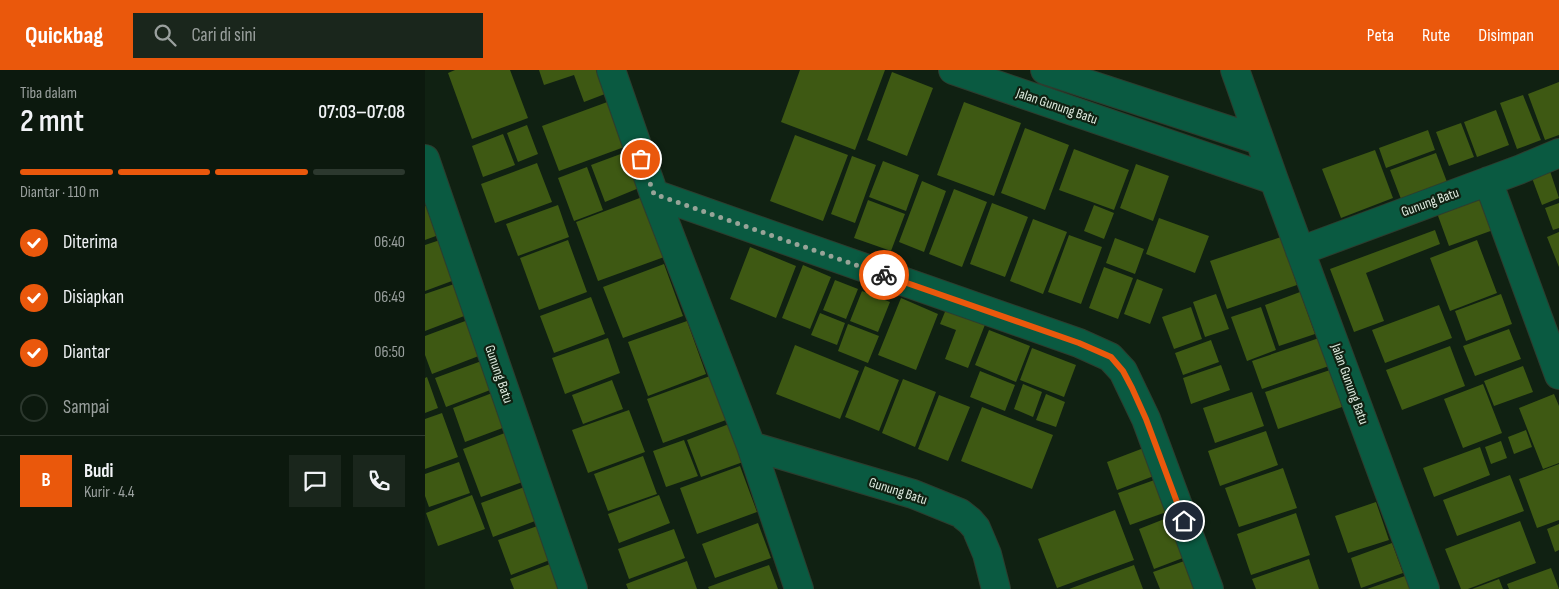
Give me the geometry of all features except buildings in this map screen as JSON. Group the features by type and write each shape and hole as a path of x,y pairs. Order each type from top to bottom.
{"street":[{"path":"611,70 654,194 751,446 799,589"},
{"name":"Jalan Gunung Batu","path":"953,70 1274,180"},
{"path":"1045,70 1259,140"},
{"path":"1235,70 1259,140"},
{"name":"Jalan Gunung Batu","path":"1259,140 1425,589"},
{"name":"Gunung Batu","path":"1300,250 1488,181 1559,152"},
{"name":"Gunung Batu","path":"425,159 573,589"},
{"path":"1488,181 1558,370"},
{"path":"654,194 1079,343 1111,357 1123,371 1146,419 1209,589"},
{"name":"Gunung Batu","path":"751,446 913,494 960,513 970,520 976,528 987,554 996,589"}],"way so far":[{"path":"641,159 654,194 884,275"}],"route":[{"path":"884,275 1079,343 1111,357 1123,371 1146,419 1184,521"}]}
